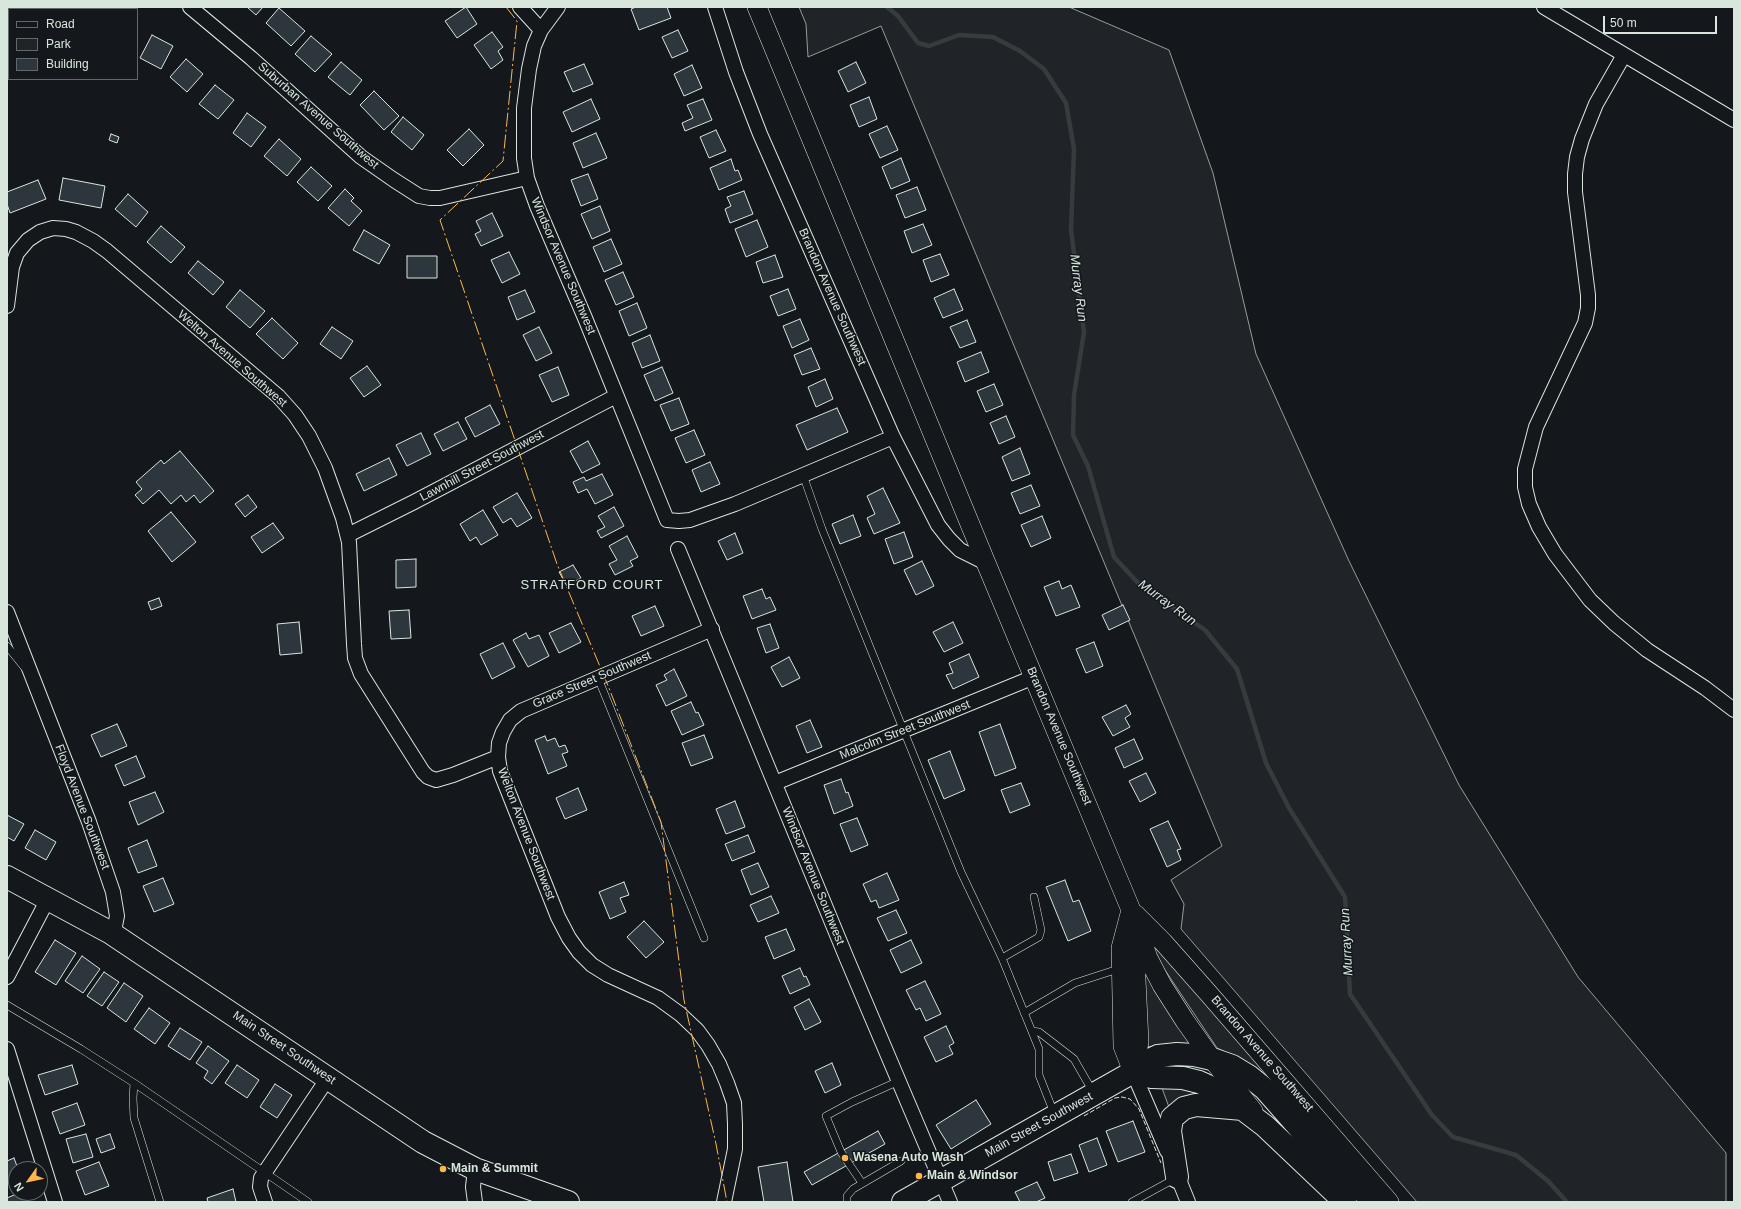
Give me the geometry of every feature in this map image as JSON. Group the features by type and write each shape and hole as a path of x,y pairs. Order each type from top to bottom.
{"main road":[{"name":"Brandon Avenue Southwest","path":"757,7 1131,910 1148,958 1162,985 1185,1021 1212,1059 1265,1126 1346,1202"},
{"name":"Main Street Southwest","path":"7,877 111,933 423,1142 475,1169 568,1202"},
{"name":"Brandon Avenue Southwest","path":"1131,910 1168,948 1389,1202"},
{"path":"1131,910 1121,948 1121,971 1123,1046 1134,1072 1151,1078 1183,1078 1199,1082 1219,1091 1265,1126"},
{"path":"1131,910 1136,962 1139,1042 1134,1072"},
{"name":"Brandon Avenue Southwest","path":"1134,1072 1145,1062 1158,1056 1177,1054 1194,1055 1232,1066 1250,1077 1265,1090 1316,1147 1374,1202"},
{"name":"Main Street Southwest","path":"902,1202 1134,1072"},
{"path":"1178,1177 1170,1131 1172,1118 1184,1108 1196,1106 1244,1109"}],"street":[{"name":"Suburban Avenue Southwest","path":"190,7 251,58 361,157 419,196 440,198 527,178"},
{"path":"520,7 541,30"},
{"name":"Windsor Avenue Southwest","path":"558,7 541,30 534,46 529,69 524,108 524,158 527,178 537,206 667,520 690,520 735,504 803,475"},
{"name":"Brandon Avenue Southwest","path":"714,7 736,72 760,134 893,438 938,525 960,550 986,562"},
{"path":"1544,7 1734,120"},
{"path":"1624,55 1596,104 1582,139 1577,157 1575,192 1588,295 1588,308 1585,323 1536,427 1525,470 1525,487 1529,504 1539,527 1555,554 1590,600 1614,623 1647,650 1706,688 1734,710"},
{"name":"Welton Avenue Southwest","path":"7,306 12,267 18,253 28,240 40,232 53,228 66,229 76,232 93,241 278,396 295,415 309,436 325,468 348,535 354,644 356,658 361,674 423,772 428,777 436,780 453,775 498,757 500,771 558,917 569,938 579,952 592,965 608,975 658,998 680,1014 697,1030 719,1064 734,1103 736,1124 735,1149 724,1202"},
{"name":"Lawnhill Street Southwest","path":"348,535 616,396"},
{"path":"803,475 893,438"},
{"name":"Windsor Avenue Southwest","path":"678,549 847,959 950,1202"},
{"path":"7,612 35,682"},
{"name":"Grace Street Southwest","path":"498,757 499,743 503,732 510,720 521,710 712,629"},
{"name":"Malcolm Street Southwest","path":"775,782 1034,677"},
{"name":"Floyd Avenue Southwest","path":"35,682 89,822 113,892 117,916 115,926 111,933"},
{"path":"7,977 48,899"},
{"path":"7,1049 55,1202"},
{"path":"1134,1072 1188,1202"},
{"path":"265,1202 260,1187 261,1178 328,1078"},
{"path":"475,1169 473,1187 475,1202"}],"lane":[{"path":"803,475 822,529 961,872 1002,958 1032,1031 1039,1049 1039,1075 1055,1115"},
{"path":"7,646 35,682"},
{"path":"598,678 704,938"},
{"path":"1002,958 1039,937 1041,930 1034,897"},
{"path":"1024,1013 1075,983 1112,971 1121,971"},
{"path":"7,1005 81,1049 188,1119 308,1202"},
{"path":"1032,1031 1039,1032 1074,1059 1094,1094"},
{"path":"862,1183 841,1152 826,1116 852,1102 899,1081"},
{"path":"134,1084 134,1118 160,1202"},
{"path":"847,1202 847,1196 852,1190 901,1161"},
{"path":"1132,1202 1178,1177"}],"green space":[{"path":"799,7 1069,7 1169,50 1213,173 1256,354 1349,561 1459,785 1578,977 1726,1153 1726,1202 1417,1202 1181,929 1184,904 1171,880 1222,846 881,26 808,57 806,24"},
{"path":"1151,943 1273,1078 1270,1081 1234,1056 1217,1048 1163,967"},
{"path":"1144,971 1191,1045 1177,1043 1147,1047"},
{"path":"1162,1088 1183,1088 1208,1096 1170,1110"}],"building":[{"path":"101,7 126,7 126,8"},
{"path":"247,7 263,7 256,15"},
{"path":"466,7 477,24 457,38 445,21"},
{"path":"636,7 667,7 671,18 639,30 631,9"},
{"path":"279,8 305,31 291,46 266,23"},
{"path":"678,30 688,51 672,58 662,37"},
{"path":"492,32 503,47 498,51 503,60 491,69 474,45"},
{"path":"152,35 173,46 161,69 140,58"},
{"path":"311,36 332,54 315,72 295,54"},
{"path":"186,59 203,74 187,92 170,77"},
{"path":"341,62 362,80 350,95 328,77"},
{"path":"856,62 866,83 848,92 838,71"},
{"path":"584,64 593,84 573,92 564,72"},
{"path":"692,65 702,88 684,96 674,74"},
{"path":"215,85 234,100 218,119 199,104"},
{"path":"374,91 399,116 384,130 360,105"},
{"path":"869,97 877,119 859,127 850,105"},
{"path":"591,99 600,119 572,132 563,112"},
{"path":"703,99 712,120 685,131 682,123 693,118 687,105"},
{"path":"247,113 266,127 251,147 233,133"},
{"path":"403,117 424,135 412,150 391,132"},
{"path":"887,126 898,150 880,158 869,134"},
{"path":"469,129 484,145 463,166 447,150"},
{"path":"716,130 726,151 709,158 700,137"},
{"path":"596,133 607,158 583,168 573,143"},
{"path":"111,134 119,137 117,143 109,140"},
{"path":"279,139 301,159 287,176 264,156"},
{"path":"901,158 910,181 891,189 882,167"},
{"path":"731,159 735,171 738,170 742,180 719,190 710,168"},
{"path":"311,167 332,186 318,201 297,182"},
{"path":"588,174 598,199 581,206 571,180"},
{"path":"63,178 105,186 101,208 59,200"},
{"path":"38,180 46,199 10,213 7,204 7,192"},
{"path":"917,187 926,210 905,218 896,195"},
{"path":"345,189 354,198 351,201 362,211 349,226 328,208"},
{"path":"744,191 753,214 730,223 725,209 731,206 727,197"},
{"path":"128,194 148,212 136,227 115,209"},
{"path":"600,206 610,231 592,239 581,214"},
{"path":"492,213 503,236 481,246 475,234 481,231 476,221"},
{"path":"757,220 768,247 746,257 735,229"},
{"path":"923,224 932,245 912,253 904,231"},
{"path":"161,226 185,247 171,263 147,242"},
{"path":"364,230 390,245 379,264 353,250"},
{"path":"611,239 622,264 604,272 593,247"},
{"path":"509,252 520,274 502,283 491,260"},
{"path":"940,254 949,275 931,282 923,260"},
{"path":"775,255 783,277 763,283 756,262"},
{"path":"407,256 437,256 437,278 407,278"},
{"path":"198,261 224,282 213,295 188,273"},
{"path":"623,272 634,297 616,305 605,280"},
{"path":"788,289 796,309 778,316 770,296"},
{"path":"954,289 963,310 943,318 934,298"},
{"path":"240,290 265,311 250,328 226,307"},
{"path":"525,290 535,312 517,320 508,297"},
{"path":"637,303 647,328 629,336 619,311"},
{"path":"272,318 298,343 283,359 256,334"},
{"path":"800,319 809,340 792,348 783,326"},
{"path":"967,320 976,342 960,348 950,327"},
{"path":"332,327 353,341 341,359 320,344"},
{"path":"539,327 552,353 536,361 523,335"},
{"path":"650,335 660,361 642,368 632,343"},
{"path":"811,348 820,369 802,375 794,355"},
{"path":"981,352 989,372 965,382 957,362"},
{"path":"367,366 381,385 364,397 350,378"},
{"path":"558,367 569,395 552,402 539,375"},
{"path":"662,367 673,393 655,401 644,375"},
{"path":"825,379 833,399 816,407 808,387"},
{"path":"994,384 1003,405 986,412 977,391"},
{"path":"679,398 689,424 671,431 660,405"},
{"path":"490,405 500,424 475,437 465,418"},
{"path":"837,408 848,432 807,450 796,425"},
{"path":"1006,416 1015,437 999,444 990,423"},
{"path":"458,422 467,439 443,451 434,434"},
{"path":"694,430 705,455 686,463 675,438"},
{"path":"421,433 431,454 407,466 396,445"},
{"path":"588,441 600,464 582,473 570,451"},
{"path":"1020,448 1030,474 1012,481 1002,457"},
{"path":"180,451 214,491 200,503 194,495 186,502 181,495 171,504 159,490 143,504 135,495 142,489 136,482 161,460 164,464"},
{"path":"389,458 397,475 364,491 356,474"},
{"path":"710,462 720,484 701,492 692,470"},
{"path":"602,474 613,495 595,504 587,489 578,493 573,482 584,477 586,481"},
{"path":"1031,485 1040,506 1020,514 1011,493"},
{"path":"883,488 900,523 874,534 867,518 875,514 867,496"},
{"path":"517,493 532,518 517,527 511,518 503,523 493,507"},
{"path":"248,495 257,507 245,517 235,504"},
{"path":"614,507 624,526 601,538 597,531 605,527 598,516"},
{"path":"483,510 498,535 481,545 476,537 470,541 460,524"},
{"path":"171,512 196,542 172,562 148,531"},
{"path":"853,515 861,536 840,544 832,524"},
{"path":"1042,516 1051,538 1031,547 1021,525"},
{"path":"273,523 284,538 262,553 251,537"},
{"path":"904,532 913,557 894,564 885,539"},
{"path":"735,533 743,553 727,560 718,541"},
{"path":"627,536 638,557 630,561 633,566 615,575 609,564 617,560 609,546"},
{"path":"416,559 416,587 396,588 396,560"},
{"path":"922,561 934,586 916,595 904,570"},
{"path":"573,565 581,578 567,586 559,572"},
{"path":"1059,581 1062,589 1071,585 1080,607 1056,616 1044,587"},
{"path":"762,589 766,599 770,597 776,610 752,619 743,596"},
{"path":"159,598 162,606 151,610 148,602"},
{"path":"1123,605 1130,620 1109,630 1102,615"},
{"path":"655,606 664,626 641,636 632,616"},
{"path":"409,610 411,638 391,639 389,611"},
{"path":"299,622 302,653 280,655 277,624"},
{"path":"953,622 963,643 944,652 933,632"},
{"path":"571,623 581,642 559,653 549,633"},
{"path":"770,624 779,648 766,653 757,628"},
{"path":"526,633 529,639 539,635 549,656 528,667 513,640"},
{"path":"1094,642 1103,666 1086,673 1076,649"},
{"path":"503,643 515,667 492,679 480,654"},
{"path":"969,654 979,677 953,689 946,675 953,673 949,663"},
{"path":"789,657 800,678 782,687 771,667"},
{"path":"674,669 687,696 666,706 656,685 667,680 664,675"},
{"path":"691,702 704,725 682,735 671,711"},
{"path":"1126,705 1131,714 1125,718 1130,727 1113,736 1102,717"},
{"path":"810,720 822,747 807,753 796,726"},
{"path":"117,724 127,746 101,757 91,735"},
{"path":"1000,724 1016,768 995,776 979,732"},
{"path":"704,735 713,758 691,766 682,743"},
{"path":"545,736 547,741 555,738 559,747 565,745 568,752 562,754 567,766 548,774 535,740"},
{"path":"1134,739 1143,759 1124,768 1115,748"},
{"path":"950,751 965,790 944,799 928,760"},
{"path":"136,756 145,777 124,786 115,765"},
{"path":"1146,773 1156,793 1140,802 1129,781"},
{"path":"841,779 853,806 834,814 824,785"},
{"path":"1021,783 1030,805 1010,813 1001,790"},
{"path":"578,788 587,810 565,819 556,798"},
{"path":"155,792 164,812 138,825 129,802"},
{"path":"735,801 745,827 726,834 716,809"},
{"path":"7,815 24,824 14,841 7,837"},
{"path":"857,818 868,845 851,852 840,824"},
{"path":"1168,821 1181,849 1177,850 1181,860 1167,867 1150,829"},
{"path":"35,830 56,842 46,860 25,848"},
{"path":"748,835 755,852 732,861 725,844"},
{"path":"147,840 157,866 138,873 128,848"},
{"path":"758,863 769,887 751,895 741,870"},
{"path":"887,873 899,900 879,908 876,900 871,902 863,884"},
{"path":"163,878 174,904 154,912 143,886"},
{"path":"1065,880 1073,902 1079,900 1091,931 1068,941 1046,887"},
{"path":"624,882 629,895 620,898 626,912 610,919 599,892"},
{"path":"771,896 779,913 758,922 750,905"},
{"path":"896,910 907,933 888,941 877,918"},
{"path":"644,921 664,942 646,958 627,937"},
{"path":"786,929 795,950 774,959 765,937"},
{"path":"55,940 76,953 56,985 35,972"},
{"path":"911,940 922,963 901,973 890,950"},
{"path":"82,956 100,969 83,993 65,981"},
{"path":"800,968 810,985 790,994 782,976"},
{"path":"104,972 119,982 102,1006 87,996"},
{"path":"925,981 941,1014 926,1021 920,1008 916,1010 906,990"},
{"path":"124,983 143,996 126,1022 107,1008"},
{"path":"809,999 821,1022 805,1030 794,1007"},
{"path":"149,1008 170,1023 155,1044 134,1029"},
{"path":"946,1026 954,1043 949,1046 953,1054 936,1062 924,1037"},
{"path":"180,1028 202,1042 190,1060 168,1046"},
{"path":"208,1046 229,1061 212,1084 204,1078 208,1071 196,1063"},
{"path":"832,1063 841,1085 825,1093 815,1071"},
{"path":"72,1065 78,1084 45,1095 38,1075"},
{"path":"237,1065 259,1080 247,1098 225,1083"},
{"path":"275,1084 292,1095 277,1118 260,1107"},
{"path":"976,1100 991,1124 951,1149 936,1125"},
{"path":"77,1103 85,1125 60,1134 52,1112"},
{"path":"1133,1121 1145,1152 1118,1162 1106,1131"},
{"name":"Wasena Auto Wash","path":"878,1131 885,1144 812,1185 804,1172"},
{"path":"86,1134 93,1157 73,1163 66,1139"},
{"path":"110,1134 115,1148 101,1153 96,1139"},
{"path":"1097,1138 1107,1165 1089,1172 1079,1145"},
{"path":"1071,1154 1078,1173 1054,1181 1048,1162"},
{"path":"14,1158 15,1161 8,1161 7,1184 7,1161"},
{"path":"99,1162 109,1186 85,1195 76,1171"},
{"path":"787,1162 793,1202 764,1202 758,1167"},
{"path":"1037,1182 1045,1198 1036,1202 1020,1202 1015,1192"},
{"path":"233,1189 236,1202 208,1202 207,1198"},
{"path":"7,1198 8,1201 29,1202 7,1202"}],"waterway":[{"name":"Murray Run","path":"887,7 898,16 918,43 929,46 959,35 993,37 1020,51 1044,69 1066,103 1074,149 1071,230 1084,332 1074,395 1073,435 1088,466 1114,557 1139,584 1205,630 1237,669 1266,763 1289,808 1345,897 1350,994 1432,1115 1453,1137 1516,1155 1548,1181 1567,1202"}],"fence":[{"path":"1084,1116 1115,1098 1122,1097 1130,1099 1139,1109 1161,1163"}],"power":[{"path":"506,7 517,21 503,161 440,220 557,564 609,688 661,822 684,1000 716,1144 727,1202"}],"place":[{"name":"Wasena Auto Wash","path":"845,1158"},
{"name":"Main & Summit","path":"443,1169"},
{"name":"Main & Windsor","path":"919,1176"}],"district":[{"name":"STRATFORD COURT","path":"592,585"}]}
